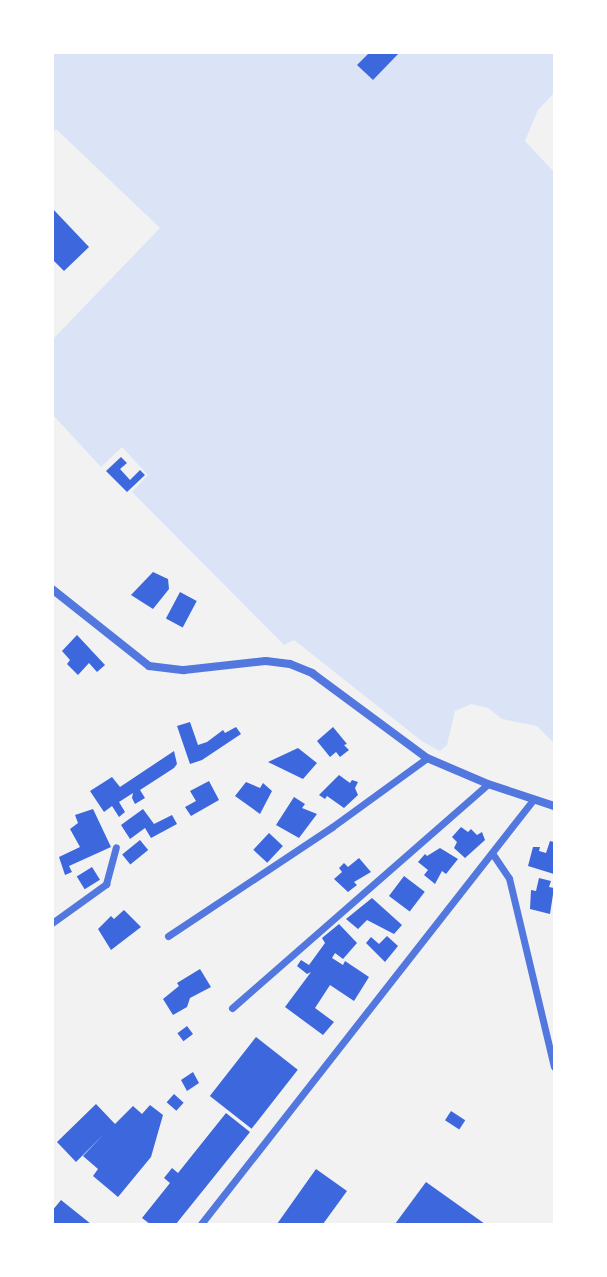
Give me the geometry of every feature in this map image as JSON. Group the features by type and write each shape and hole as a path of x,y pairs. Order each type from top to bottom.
{"street":[{"path":"52,589 149,666 184,670 266,661 290,664 312,673 427,758 488,784 555,806"},
{"path":"168,936 332,827 427,758"},
{"path":"232,1008 488,784"},
{"path":"201,1224 533,800"},
{"path":"52,923 106,884 116,846"},
{"path":"492,853 509,878 555,1068"}],"shaded area":[{"path":"53,53 554,53 554,93 538,110 525,141 554,172 554,743 537,726 502,719 488,708 471,704 455,711 447,745 440,751 423,742 294,640 284,645 132,492 148,475 122,447 101,467 53,415 53,339 160,228 56,129 53,132"}],"building":[{"path":"370,52 400,52 373,80 357,65"},
{"path":"52,208 89,247 64,271 52,259"},
{"path":"121,457 127,463 120,469 130,480 140,470 145,475 127,492 106,471"},
{"path":"153,572 168,579 169,589 153,609 131,595"},
{"path":"180,592 197,601 183,627 166,618"},
{"path":"77,635 105,665 97,672 89,663 78,675 67,664 70,660 62,651"},
{"path":"190,722 198,745 223,730 225,733 236,727 241,734 202,760 190,764 177,726"},
{"path":"333,727 349,750 340,757 336,752 330,757 317,741"},
{"path":"298,748 317,763 303,779 268,762"},
{"path":"174,751 177,764 174,768 140,790 145,798 135,804 133,793 119,802 125,812 119,817 112,806 104,812 90,791 112,777 120,787"},
{"path":"339,775 350,783 352,780 358,782 355,788 358,795 344,808 327,796 325,799 319,795"},
{"path":"209,781 219,800 191,816 185,807 196,801 190,791"},
{"path":"246,782 260,788 263,783 272,791 260,814 235,796"},
{"path":"294,797 305,804 302,808 317,814 299,838 276,825"},
{"path":"93,809 111,847 69,866 72,872 65,875 59,857 80,847 70,829 78,823 75,815"},
{"path":"143,809 154,824 172,815 177,824 151,838 145,828 130,839 121,825"},
{"path":"461,827 468,832 471,829 477,835 482,832 485,840 465,858 454,848 457,842 452,837"},
{"path":"269,833 283,846 267,863 253,850"},
{"path":"140,840 148,850 130,865 122,854"},
{"path":"550,841 554,842 554,874 528,866 533,847 540,847 539,851 546,853"},
{"path":"440,848 458,859 446,874 442,871 435,884 424,875 428,870 418,862 425,854 427,856"},
{"path":"359,858 371,872 354,882 357,885 348,892 334,879 342,872 339,868 344,863 348,867"},
{"path":"92,867 100,880 85,889 77,877"},
{"path":"404,876 425,892 410,912 389,896"},
{"path":"539,878 551,881 549,887 554,888 550,914 530,909 531,890 536,891"},
{"path":"372,898 402,925 394,934 367,920 358,929 346,919"},
{"path":"124,910 141,927 111,950 98,929 111,916 114,919"},
{"path":"339,924 357,943 343,959 335,953 332,958 343,965 345,961 369,977 354,1001 330,985 315,1008 334,1022 323,1035 285,1007 311,972 307,974 297,966 301,960 309,965 325,943 322,938"},
{"path":"387,936 398,946 385,962 366,943 371,937 379,944"},
{"path":"200,969 211,987 190,998 187,1007 173,1015 163,999 179,986 177,983"},
{"path":"187,1026 193,1034 183,1041 177,1033"},
{"path":"256,1037 298,1070 252,1129 210,1096"},
{"path":"193,1072 199,1083 187,1091 181,1080"},
{"path":"174,1094 184,1103 176,1111 167,1102"},
{"path":"96,1104 115,1124 133,1106 142,1114 150,1105 163,1115 151,1157 118,1197 93,1176 98,1169 83,1156 103,1135 76,1162 57,1142"},
{"path":"451,1111 465,1120 459,1129 445,1120"},
{"path":"226,1113 250,1132 176,1224 150,1224 142,1218 170,1183 164,1178 172,1168 178,1173"},
{"path":"316,1169 347,1191 323,1224 277,1224"},
{"path":"426,1182 485,1224 395,1224"},
{"path":"61,1200 91,1224 52,1224 52,1211"}]}
